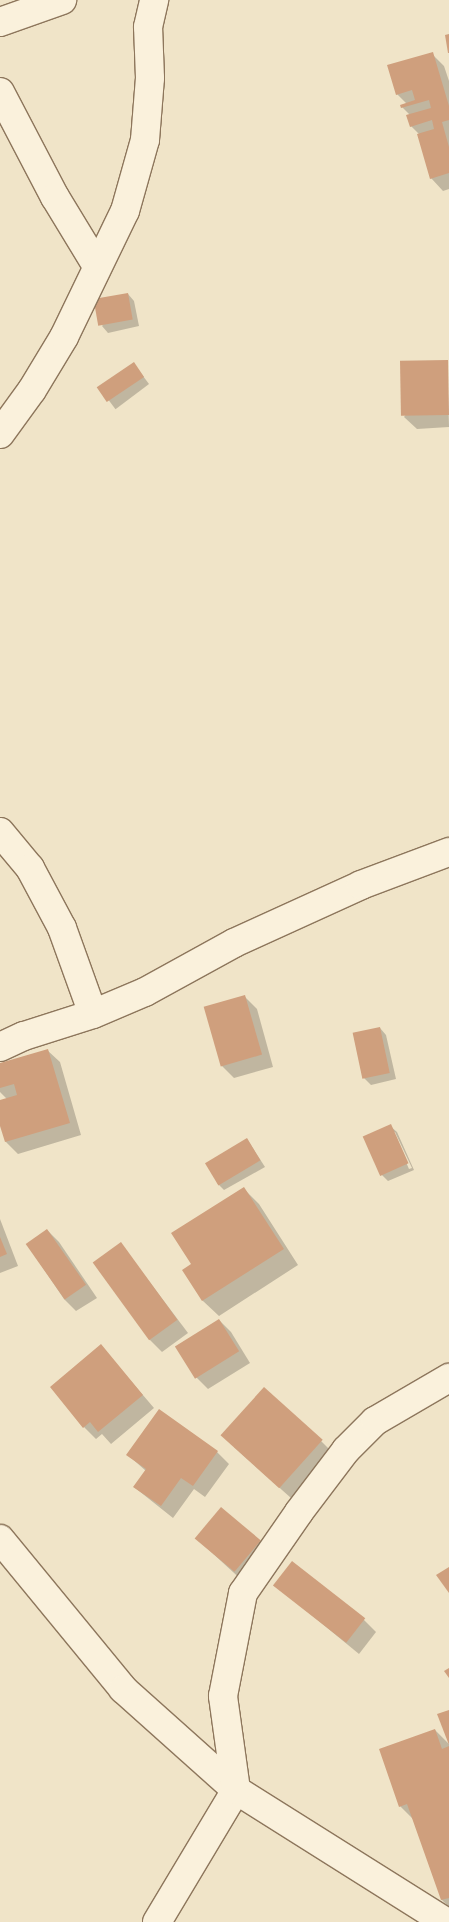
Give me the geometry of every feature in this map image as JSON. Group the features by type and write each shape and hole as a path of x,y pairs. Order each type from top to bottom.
{"street":[{"path":"0,22 62,0"},
{"path":"0,434 32,390 64,337 125,211 145,140 150,78 148,27 154,0"},
{"path":"0,92 55,197 97,266"},
{"path":"0,832 30,868 62,928 93,1014"},
{"path":"0,1048 24,1036 93,1014 145,992 234,943 352,889 449,852"},
{"path":"157,1922 236,1790 223,1696 243,1593 298,1512 346,1450 375,1421 449,1378"},
{"path":"0,1539 123,1689 236,1790 446,1922"}],"building":[{"path":"449,34 449,53 448,53 445,35"},
{"path":"433,52 449,106 449,120 442,122 449,147 449,173 430,179 417,134 434,129 432,120 410,127 406,115 431,108 429,100 401,108 400,105 415,100 412,90 396,95 387,65"},
{"path":"128,293 133,320 98,326 94,299"},
{"path":"448,360 449,415 401,416 400,361"},
{"path":"134,362 144,377 107,402 97,387"},
{"path":"245,995 262,1055 221,1066 204,1007"},
{"path":"380,1027 390,1073 362,1079 353,1033"},
{"path":"48,1049 70,1123 5,1142 0,1126 0,1100 17,1095 14,1084 0,1088 0,1063"},
{"path":"391,1124 408,1163 380,1176 363,1137"},
{"path":"247,1138 260,1160 218,1186 205,1163"},
{"path":"244,1187 284,1249 202,1301 182,1270 191,1264 171,1233"},
{"path":"47,1229 86,1285 65,1300 26,1244"},
{"path":"0,1237 7,1254 0,1257"},
{"path":"121,1242 177,1320 149,1340 93,1263"},
{"path":"219,1319 239,1351 195,1379 175,1347"},
{"path":"101,1344 143,1395 98,1432 90,1422 83,1428 50,1387"},
{"path":"264,1387 323,1440 279,1488 221,1435"},
{"path":"159,1409 218,1451 193,1486 181,1478 161,1506 133,1487 146,1469 126,1455"},
{"path":"221,1507 261,1540 234,1572 195,1538"},
{"path":"292,1561 365,1618 346,1643 273,1585"},
{"path":"449,1567 449,1593 436,1575"},
{"path":"449,1668 449,1678 444,1671"},
{"path":"449,1710 449,1745 437,1714"},
{"path":"435,1729 442,1749 449,1746 449,1898 441,1900 407,1804 399,1807 379,1749"}]}
